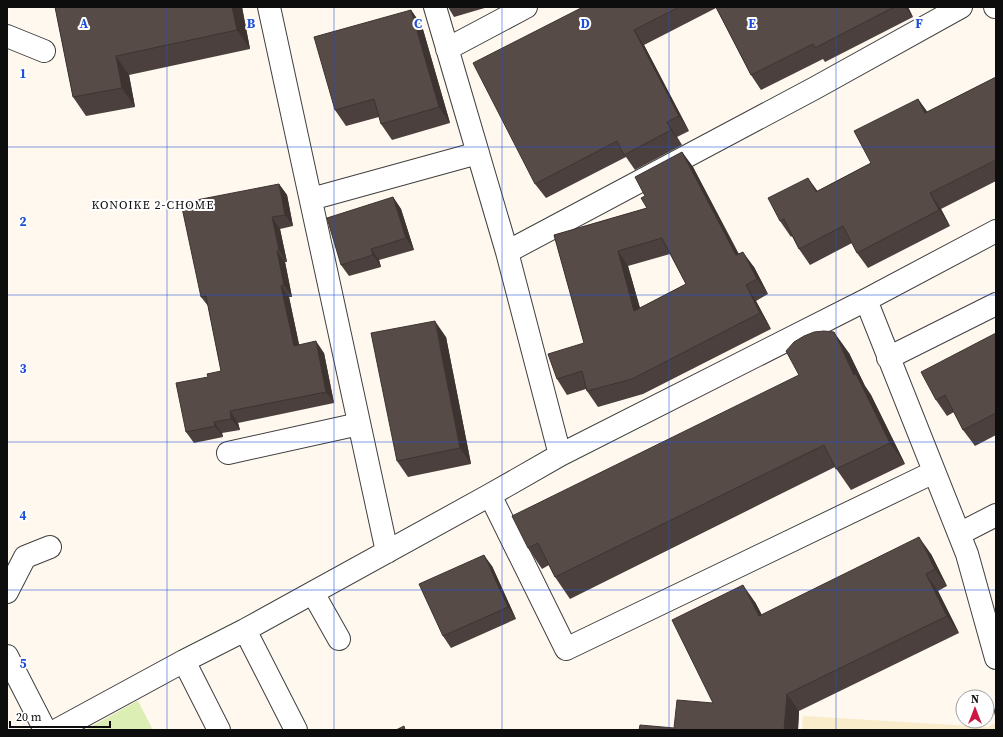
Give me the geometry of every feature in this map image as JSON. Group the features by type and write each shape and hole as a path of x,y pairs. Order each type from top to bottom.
{"street":[{"path":"269,7 387,552"},
{"path":"435,7 507,252 560,455"},
{"path":"447,49 526,7"},
{"path":"507,252 815,88 961,7"},
{"path":"7,36 44,51"},
{"path":"311,199 478,153"},
{"path":"57,730 313,593 560,455 866,300 996,231"},
{"path":"866,300 967,554 996,658"},
{"path":"888,358 996,304"},
{"path":"228,453 359,424"},
{"path":"490,495 566,649 934,472"},
{"path":"959,534 996,515"},
{"path":"7,592 25,557 50,547"},
{"path":"313,593 339,639"},
{"path":"245,630 296,730"},
{"path":"7,656 45,730"},
{"path":"184,661 219,730"}],"shaded area":[{"path":"803,716 955,725 955,729 995,729 996,723 996,730 802,730"}],"green space":[{"path":"137,701 153,730 85,730"}],"building":[{"path":"55,7 232,7 237,30 116,56 122,88 73,97"},
{"path":"583,7 679,7 634,30 679,116 667,122 671,130 624,155 617,141 535,184 473,63"},
{"path":"716,7 894,7 815,48 813,44 751,75"},
{"path":"411,10 439,107 381,124 374,99 335,110 314,37"},
{"path":"996,77 996,160 930,193 939,210 857,253 843,226 799,249 784,219 780,221 768,198 808,178 816,192 871,163 854,131 918,99 925,113"},
{"path":"682,152 736,255 743,252 757,279 746,285 760,313 632,379 587,391 582,371 557,379 548,354 584,343 554,235 647,208 641,198 645,196 635,177","holes":["662,238 686,284 634,311 618,251"]},
{"path":"279,184 285,215 272,217 284,285 281,286 294,346 316,341 326,392 230,411 231,419 214,422 215,426 186,432 176,383 208,377 207,374 221,371 206,296 201,297 181,203"},
{"path":"393,197 406,238 371,249 373,255 341,265 327,218"},
{"path":"435,321 460,448 397,461 371,333"},
{"path":"814,332 834,332 854,375 856,374 890,443 836,469 824,445 555,577 538,543 528,548 512,516 799,375 786,351 794,342 804,336"},
{"path":"996,333 996,413 963,430 945,395 936,400 921,372"},
{"path":"919,537 935,569 926,574 947,616 787,694 784,730 639,730 640,725 674,728 677,700 713,703 672,620 743,585 759,616"},
{"path":"484,555 508,607 443,636 419,584"},
{"path":"404,726 405,730 396,730"}],"district":[{"name":"KONOIKE 2-CHOME","path":"153,205"}]}
